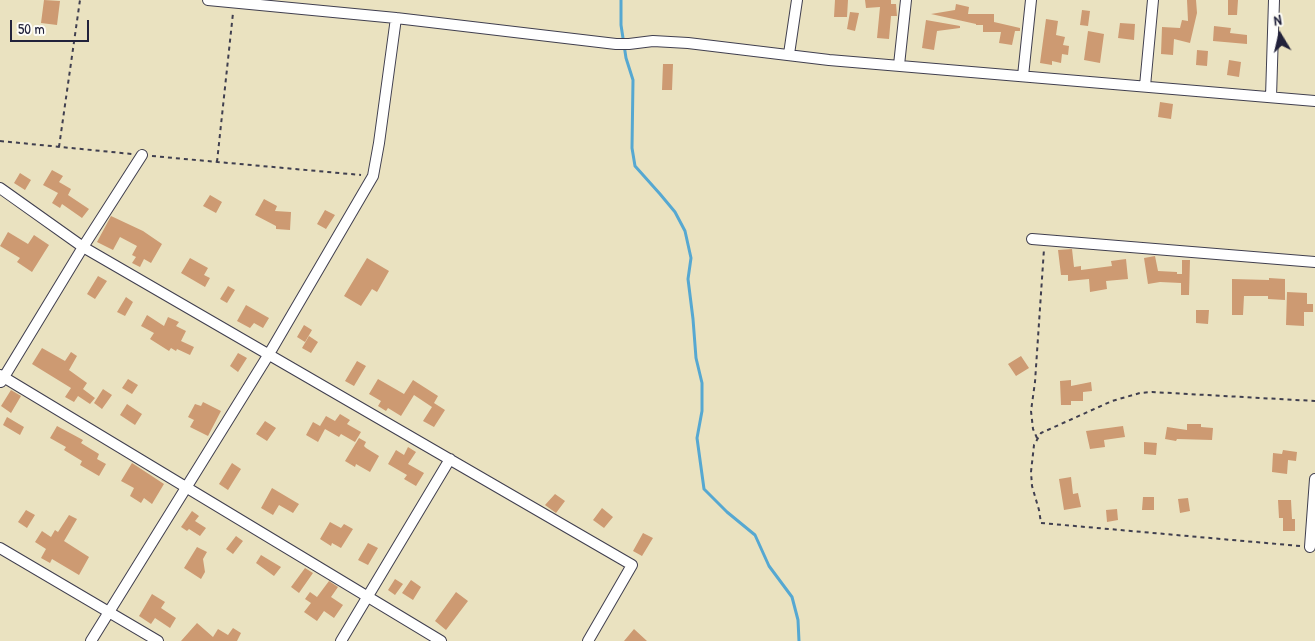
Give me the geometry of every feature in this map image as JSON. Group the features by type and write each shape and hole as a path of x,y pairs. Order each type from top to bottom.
{"street":[{"path":"208,0 234,3 257,2 616,44 653,41 679,43 829,60 1315,101"},
{"path":"789,54 797,0"},
{"path":"899,65 906,0"},
{"path":"1023,76 1031,0"},
{"path":"1145,86 1152,0"},
{"path":"1271,97 1274,0"},
{"path":"91,641 269,354 372,176 379,143 396,18"},
{"path":"142,155 1,379 440,641"},
{"path":"0,188 83,247 632,565 588,641"},
{"path":"1032,239 1315,262"},
{"path":"341,641 450,459"},
{"path":"1310,547 1315,479"},
{"path":"0,548 158,641"}],"path":[{"path":"58,147 80,0"},
{"path":"217,162 234,3"},
{"path":"0,141 372,176"},
{"path":"1037,438 1031,411 1035,382 1044,254 1043,240"},
{"path":"1310,547 1040,523 1031,472 1034,445 1042,433 1112,401 1140,393 1152,392 1315,401"}],"building":[{"path":"44,0 60,1 57,25 41,23"},
{"path":"835,0 848,0 847,17 834,17"},
{"path":"865,0 891,0 891,4 896,4 897,16 891,16 889,39 877,38 880,7 866,8"},
{"path":"1187,0 1196,0 1197,13 1190,43 1174,39 1173,55 1161,54 1162,27 1180,28 1182,20 1188,21"},
{"path":"1228,0 1238,0 1237,15 1228,15"},
{"path":"956,4 969,7 968,14 994,14 994,22 1020,28 1020,31 1015,31 1012,45 999,43 1001,32 983,32 983,25 931,14 955,10"},
{"path":"1082,10 1090,11 1088,26 1080,25"},
{"path":"850,12 859,13 855,31 847,29"},
{"path":"1046,19 1058,21 1056,35 1065,37 1063,45 1069,46 1068,55 1062,54 1061,63 1052,61 1052,65 1040,63"},
{"path":"926,20 960,26 960,28 937,31 934,50 922,48"},
{"path":"1120,23 1135,24 1134,40 1118,38"},
{"path":"1214,26 1231,28 1230,33 1247,35 1247,44 1213,41"},
{"path":"1088,31 1104,34 1100,63 1084,60"},
{"path":"1197,50 1208,51 1207,66 1196,65"},
{"path":"1229,60 1241,62 1239,77 1227,75"},
{"path":"663,64 673,64 672,90 662,90"},
{"path":"1160,102 1173,104 1171,119 1158,117"},
{"path":"52,170 63,176 59,182 71,189 68,195 89,209 82,218 62,204 60,208 52,203 58,193 43,185"},
{"path":"20,173 31,180 25,190 14,183"},
{"path":"210,195 222,202 216,213 203,206"},
{"path":"264,199 277,206 275,211 291,212 290,230 276,229 276,226 255,215"},
{"path":"325,210 335,215 326,229 317,224"},
{"path":"111,216 143,231 162,244 151,263 144,259 140,267 132,263 136,257 132,255 137,246 120,237 113,250 97,242"},
{"path":"8,232 28,244 34,235 49,245 32,272 17,262 20,258 0,246"},
{"path":"1072,249 1074,267 1081,266 1081,270 1112,266 1111,261 1126,259 1128,279 1106,281 1107,289 1090,292 1089,279 1068,281 1068,275 1061,275 1058,250"},
{"path":"1155,256 1158,271 1177,272 1177,274 1182,274 1182,260 1190,260 1189,295 1181,295 1181,283 1160,282 1148,284 1144,258"},
{"path":"190,258 208,268 204,275 210,278 205,287 181,273"},
{"path":"367,258 389,271 377,292 372,289 361,306 344,296"},
{"path":"98,276 107,281 95,299 87,294"},
{"path":"1269,278 1285,279 1285,300 1268,299 1268,296 1244,296 1243,315 1232,315 1232,279 1269,280"},
{"path":"228,286 235,290 227,303 220,299"},
{"path":"1287,292 1307,293 1307,304 1313,304 1313,312 1304,312 1304,326 1286,325"},
{"path":"126,297 133,302 125,316 117,312"},
{"path":"246,305 269,318 263,328 254,323 250,328 237,321"},
{"path":"1196,310 1209,310 1208,324 1196,323"},
{"path":"147,315 164,326 168,317 179,322 176,326 186,331 181,341 194,347 190,355 177,349 176,351 171,348 169,351 150,339 154,333 141,326"},
{"path":"304,325 312,330 305,342 297,337"},
{"path":"309,336 318,342 311,353 302,348"},
{"path":"42,348 65,361 71,352 77,356 69,370 87,383 83,389 95,398 90,404 78,396 74,402 65,397 71,388 32,364"},
{"path":"238,353 247,358 238,372 230,366"},
{"path":"1021,356 1029,368 1016,376 1008,364"},
{"path":"357,361 366,366 354,386 345,381"},
{"path":"128,379 138,385 132,394 122,388"},
{"path":"378,379 404,394 413,380 438,396 434,403 445,410 434,427 423,421 432,407 414,395 401,416 388,408 386,411 378,406 381,401 369,394"},
{"path":"1071,380 1071,386 1091,382 1092,391 1083,392 1083,401 1071,401 1071,405 1061,405 1060,381"},
{"path":"103,389 112,395 102,409 94,403"},
{"path":"11,390 21,396 11,413 1,406"},
{"path":"203,402 221,411 208,436 190,427 194,420 188,417 195,404 201,406"},
{"path":"127,404 142,414 135,425 120,415"},
{"path":"340,414 350,420 347,424 361,432 355,442 341,434 339,437 325,429 318,442 306,435 313,422 320,426 326,416 335,421"},
{"path":"7,417 24,427 20,435 3,425"},
{"path":"265,421 276,428 267,441 256,434"},
{"path":"1187,424 1201,424 1201,427 1213,428 1212,440 1177,439 1176,441 1165,439 1167,427 1187,430"},
{"path":"57,426 83,440 81,443 99,454 97,459 106,464 99,476 80,465 82,461 64,450 66,447 50,438"},
{"path":"1123,426 1125,437 1104,440 1105,447 1090,449 1086,431"},
{"path":"359,438 366,442 364,446 366,448 379,456 370,472 356,464 355,467 345,461"},
{"path":"1144,442 1157,443 1156,455 1144,454"},
{"path":"408,447 416,452 408,464 424,473 416,486 404,479 407,475 388,464 396,450 404,455"},
{"path":"1283,450 1297,452 1296,461 1288,460 1287,474 1272,472 1273,453 1282,454"},
{"path":"132,463 164,484 152,504 144,498 141,503 130,496 134,488 121,481"},
{"path":"232,463 241,469 228,490 219,484"},
{"path":"1071,477 1073,494 1078,493 1081,507 1064,510 1059,479"},
{"path":"272,488 299,504 293,513 279,505 273,515 261,508"},
{"path":"555,494 565,501 556,513 545,505"},
{"path":"1143,497 1154,497 1154,510 1142,510"},
{"path":"1188,498 1190,511 1180,513 1178,499"},
{"path":"1278,500 1291,500 1292,519 1295,519 1295,531 1283,531 1283,518 1279,518"},
{"path":"602,508 613,517 604,528 593,520"},
{"path":"1117,509 1118,520 1107,522 1106,510"},
{"path":"26,510 35,515 27,528 18,522"},
{"path":"192,511 199,516 195,521 206,528 200,536 189,529 187,531 181,527"},
{"path":"69,515 77,519 64,541 89,557 79,575 52,559 50,563 41,558 46,549 35,542 42,531 51,537 55,530 58,532"},
{"path":"330,522 341,528 344,524 353,529 341,548 332,543 331,546 320,539"},
{"path":"643,533 653,538 642,556 633,551"},
{"path":"236,536 243,541 233,554 226,549"},
{"path":"368,543 378,548 368,565 358,560"},
{"path":"197,547 207,552 203,559 205,572 201,579 184,568"},
{"path":"261,555 281,567 274,576 256,563"},
{"path":"305,568 313,573 299,593 291,587"},
{"path":"395,579 403,584 395,595 388,590"},
{"path":"411,580 421,587 413,600 402,593"},
{"path":"329,581 338,587 331,597 343,605 334,618 324,611 317,621 304,612 311,603 305,599 310,592 317,597"},
{"path":"456,592 468,601 446,630 435,621"},
{"path":"152,594 165,602 161,608 176,618 170,628 155,618 151,624 139,616"},
{"path":"197,623 213,637 218,629 228,635 233,628 241,633 237,641 181,641"},
{"path":"634,629 647,641 624,641"}],"waterway":[{"path":"621,0 621,25 626,58 633,80 632,148 635,166 675,212 685,231 691,258 688,279 696,358 702,383 702,411 697,438 704,489 727,512 755,535 769,566 792,597 798,620 799,641"}]}
